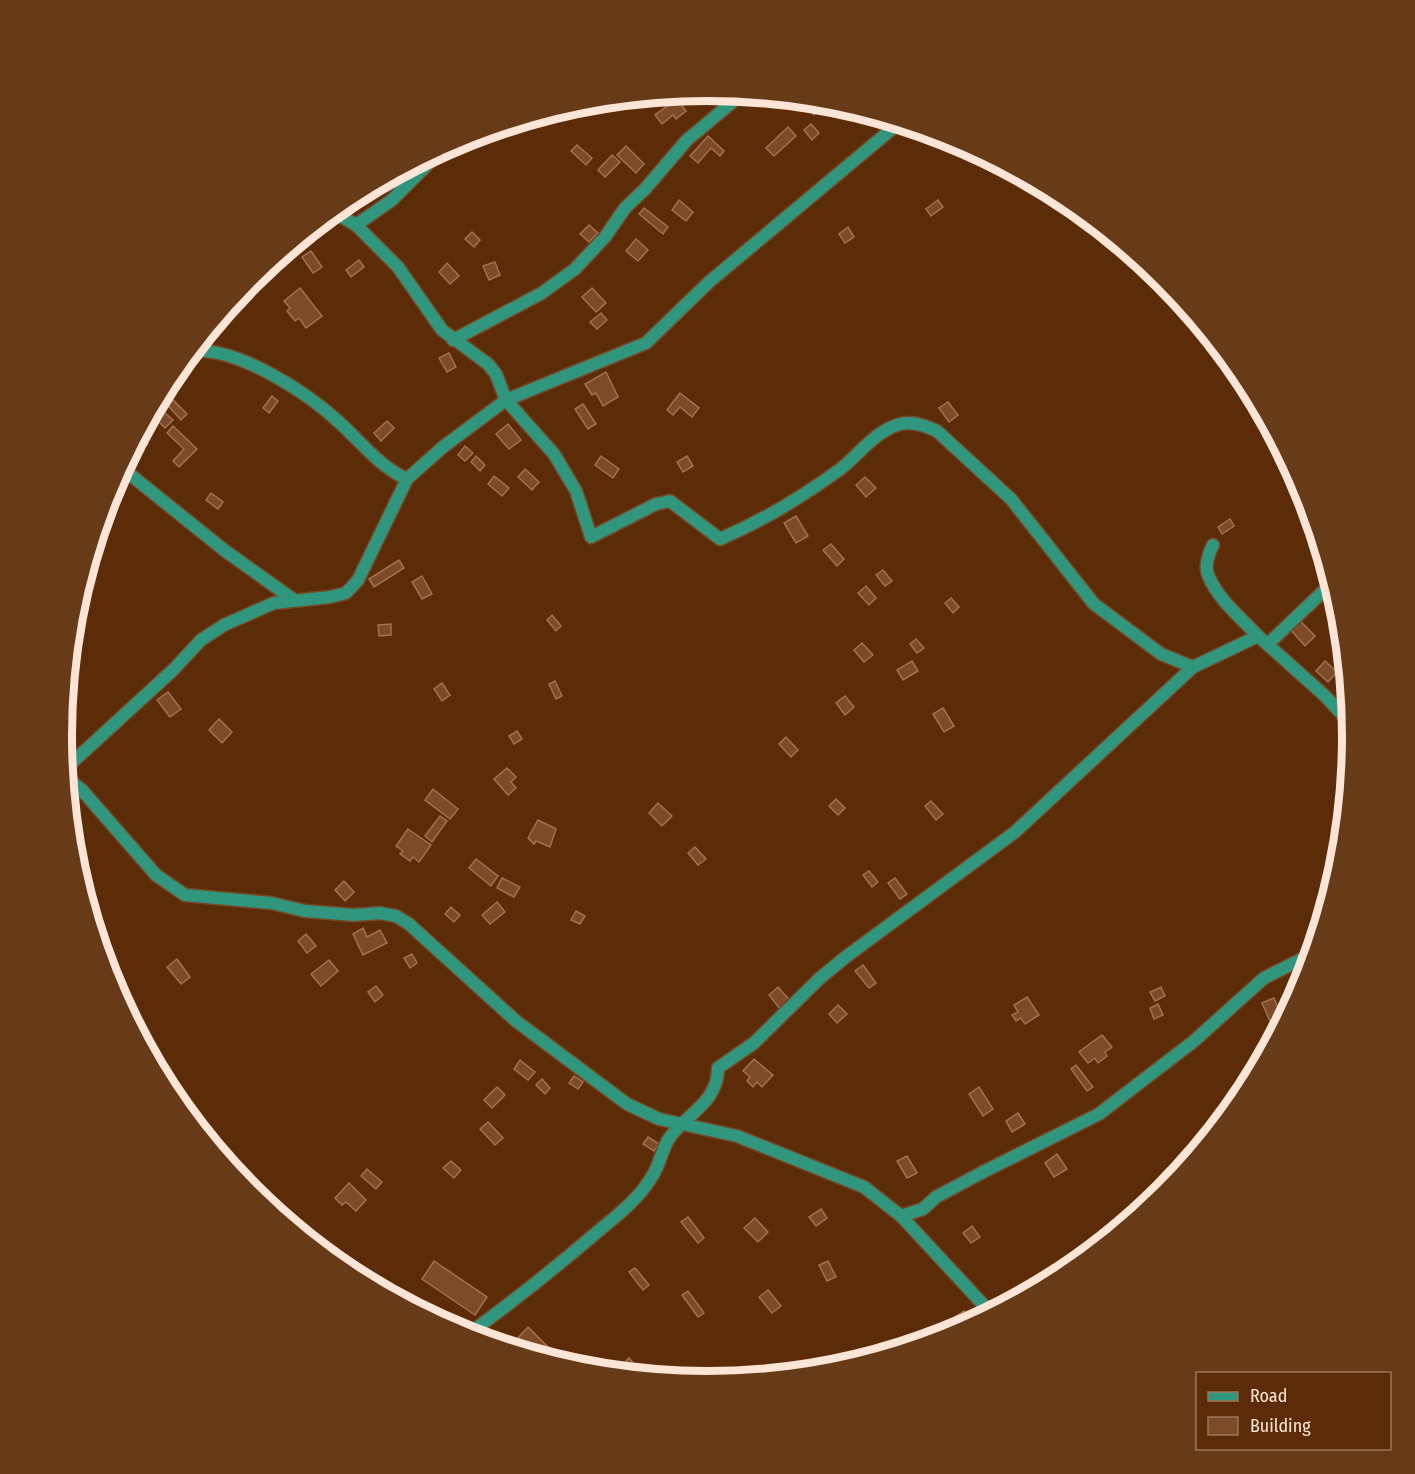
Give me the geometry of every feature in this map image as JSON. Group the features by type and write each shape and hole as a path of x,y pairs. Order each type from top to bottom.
{"street":[{"path":"453,340 542,293 575,269 605,237 625,208 645,189 687,140 732,102"},
{"path":"73,762 173,670 201,640 224,625 274,603 330,597 346,592 358,580 407,479 443,447 506,400 646,343 709,282 892,129"},
{"path":"356,225 377,213 393,200 425,168"},
{"path":"343,217 356,225 398,267 442,330 488,364 501,383 506,400 554,454 576,491 591,537 656,504 670,501 720,540 775,513 841,469 886,430 897,424 910,422 924,425 937,431 1011,499 1094,604 1161,654 1193,667"},
{"path":"201,353 221,356 267,371 310,397 341,423 367,451 395,474 407,479"},
{"path":"129,474 224,550 294,600"},
{"path":"1213,545 1207,558 1208,577 1232,609 1342,716"},
{"path":"476,1329 536,1284 634,1199 652,1178 663,1149 672,1135 710,1097 718,1081 718,1068 754,1043 820,978 1016,832 1193,667 1263,640 1325,589"},
{"path":"73,783 81,789 156,875 185,895 271,903 305,911 354,915 380,912 396,916 409,924 516,1021 627,1104 659,1119 737,1136 864,1187 901,1216 987,1308"},
{"path":"901,1216 923,1209 936,1197 1099,1114 1194,1041 1264,978 1303,959"}],"building":[{"path":"680,102 686,111 676,119 673,115 662,124 655,115 672,103"},
{"path":"811,124 819,133 812,140 804,130"},
{"path":"788,127 796,136 774,156 766,148"},
{"path":"708,136 724,151 720,156 711,148 698,163 690,156"},
{"path":"577,145 592,158 586,165 571,151"},
{"path":"626,146 644,164 636,173 617,155"},
{"path":"612,155 620,162 605,177 598,170"},
{"path":"679,200 693,212 686,221 672,210"},
{"path":"938,200 943,207 931,216 926,209"},
{"path":"644,208 668,227 663,234 639,214"},
{"path":"589,225 598,233 589,242 580,234"},
{"path":"848,227 854,237 845,243 839,234"},
{"path":"472,232 480,240 474,247 465,239"},
{"path":"636,239 648,250 638,261 626,251"},
{"path":"311,251 322,267 313,273 302,257"},
{"path":"359,260 364,267 351,277 346,270"},
{"path":"495,262 500,275 489,280 483,266"},
{"path":"447,263 459,276 450,284 439,272"},
{"path":"300,288 322,316 306,328 299,318 295,321 287,311 290,308 284,301"},
{"path":"592,288 606,303 596,312 582,297"},
{"path":"236,312 237,313 227,322"},
{"path":"601,313 607,320 597,329 590,322"},
{"path":"449,353 456,367 447,372 439,358"},
{"path":"606,372 618,397 603,406 596,393 592,395 585,384"},
{"path":"680,393 699,408 692,417 680,407 673,415 667,410"},
{"path":"272,396 278,401 269,413 263,408"},
{"path":"171,398 187,414 181,420 166,404"},
{"path":"948,402 958,415 949,422 939,408"},
{"path":"583,404 596,424 588,429 575,409"},
{"path":"164,412 173,420 165,428 157,420"},
{"path":"387,421 394,428 381,441 374,433"},
{"path":"508,424 521,440 509,449 496,434"},
{"path":"173,426 197,449 179,467 173,461 184,449 167,433"},
{"path":"465,446 473,453 465,461 458,455"},
{"path":"476,456 485,465 480,471 471,462"},
{"path":"601,456 619,469 613,478 595,465"},
{"path":"687,456 693,466 683,472 677,462"},
{"path":"525,469 539,482 532,490 518,477"},
{"path":"494,476 509,488 502,496 488,484"},
{"path":"865,477 876,488 866,497 856,485"},
{"path":"211,493 223,502 218,509 206,500"},
{"path":"796,516 808,536 796,543 784,523"},
{"path":"1230,519 1234,526 1222,534 1218,527"},
{"path":"831,544 844,559 837,566 823,550"},
{"path":"399,560 404,568 374,587 369,579"},
{"path":"883,570 892,581 885,586 876,575"},
{"path":"422,576 432,594 422,599 412,582"},
{"path":"866,586 876,598 869,605 858,593"},
{"path":"951,598 959,607 953,613 945,603"},
{"path":"552,615 561,626 556,631 547,620"},
{"path":"1299,620 1315,636 1305,646 1290,629"},
{"path":"391,624 391,635 379,636 378,625"},
{"path":"916,639 924,648 917,653 910,644"},
{"path":"862,643 873,655 864,662 854,650"},
{"path":"912,661 918,671 903,680 897,670"},
{"path":"1325,661 1337,672 1328,682 1316,671"},
{"path":"555,681 562,696 556,699 549,684"},
{"path":"442,683 450,695 442,701 434,689"},
{"path":"168,692 181,709 170,717 157,700"},
{"path":"845,696 854,707 845,715 836,703"},
{"path":"943,708 954,726 944,732 933,714"},
{"path":"219,719 232,732 222,743 209,730"},
{"path":"517,731 522,739 514,744 509,736"},
{"path":"786,737 798,750 791,757 779,744"},
{"path":"507,768 516,777 511,782 516,788 508,795 494,779"},
{"path":"433,789 458,809 450,819 425,800"},
{"path":"836,799 845,808 838,815 829,806"},
{"path":"931,801 943,814 936,820 925,806"},
{"path":"658,803 672,816 662,826 649,813"},
{"path":"440,816 447,821 432,842 425,836"},
{"path":"538,820 556,829 550,847 536,841 534,844 528,838"},
{"path":"408,829 431,845 419,862 413,857 410,861 400,854 403,851 396,846"},
{"path":"695,847 706,859 698,865 688,853"},
{"path":"476,859 498,876 491,886 469,868"},
{"path":"869,871 878,882 872,887 863,875"},
{"path":"502,878 520,887 514,897 497,888"},
{"path":"895,878 907,894 900,899 888,883"},
{"path":"344,881 354,892 345,901 335,890"},
{"path":"497,902 505,912 490,924 482,915"},
{"path":"451,907 460,915 454,922 445,914"},
{"path":"576,911 585,916 580,924 571,920"},
{"path":"363,928 367,937 380,930 387,943 363,955 353,934"},
{"path":"306,934 316,946 307,953 298,941"},
{"path":"412,954 417,963 410,968 404,958"},
{"path":"177,959 190,977 181,984 167,967"},
{"path":"329,960 338,971 321,986 311,974"},
{"path":"863,965 876,983 869,988 855,971"},
{"path":"376,986 383,995 375,1002 368,992"},
{"path":"778,987 791,1002 781,1010 769,995"},
{"path":"1161,987 1165,996 1155,1001 1150,992"},
{"path":"1027,997 1039,1015 1025,1024 1021,1018 1016,1021 1012,1015 1018,1012 1014,1005"},
{"path":"1274,998 1280,1012 1277,1018 1270,1021 1262,1003"},
{"path":"1158,1004 1163,1015 1154,1019 1150,1008"},
{"path":"838,1005 847,1014 837,1023 829,1014"},
{"path":"1102,1035 1112,1047 1105,1052 1107,1056 1098,1063 1095,1058 1088,1063 1079,1052"},
{"path":"754,1059 773,1075 762,1087 757,1082 753,1087 747,1081 750,1077 743,1071"},
{"path":"520,1060 535,1072 528,1080 514,1069"},
{"path":"1076,1065 1093,1087 1087,1091 1071,1069"},
{"path":"574,1076 583,1082 578,1089 569,1083"},
{"path":"542,1079 550,1088 545,1094 536,1085"},
{"path":"497,1087 505,1095 492,1108 484,1100"},
{"path":"979,1087 993,1109 983,1116 969,1094"},
{"path":"1018,1113 1025,1124 1012,1132 1006,1121"},
{"path":"488,1122 503,1138 495,1145 480,1129"},
{"path":"648,1137 659,1144 654,1151 643,1144"},
{"path":"1057,1154 1067,1169 1054,1177 1045,1163"},
{"path":"907,1156 917,1173 907,1178 897,1161"},
{"path":"451,1161 461,1170 454,1178 443,1168"},
{"path":"367,1169 382,1182 376,1189 361,1176"},
{"path":"349,1183 366,1200 356,1211 346,1202 342,1205 335,1198"},
{"path":"821,1209 827,1218 816,1226 809,1217"},
{"path":"688,1217 704,1238 698,1243 681,1222"},
{"path":"755,1218 768,1232 758,1242 744,1228"},
{"path":"972,1226 980,1237 971,1243 963,1233"},
{"path":"434,1261 487,1297 475,1315 422,1279"},
{"path":"828,1261 836,1277 827,1281 819,1265"},
{"path":"635,1268 649,1285 643,1290 629,1272"},
{"path":"372,1272 389,1285 388,1286 370,1275"},
{"path":"768,1290 781,1306 772,1313 759,1297"},
{"path":"688,1291 704,1313 698,1317 682,1295"},
{"path":"964,1311 968,1316 951,1324 949,1321"},
{"path":"528,1327 551,1350 549,1352 523,1345 517,1339"},
{"path":"629,1358 634,1364 631,1368 621,1366"}]}
